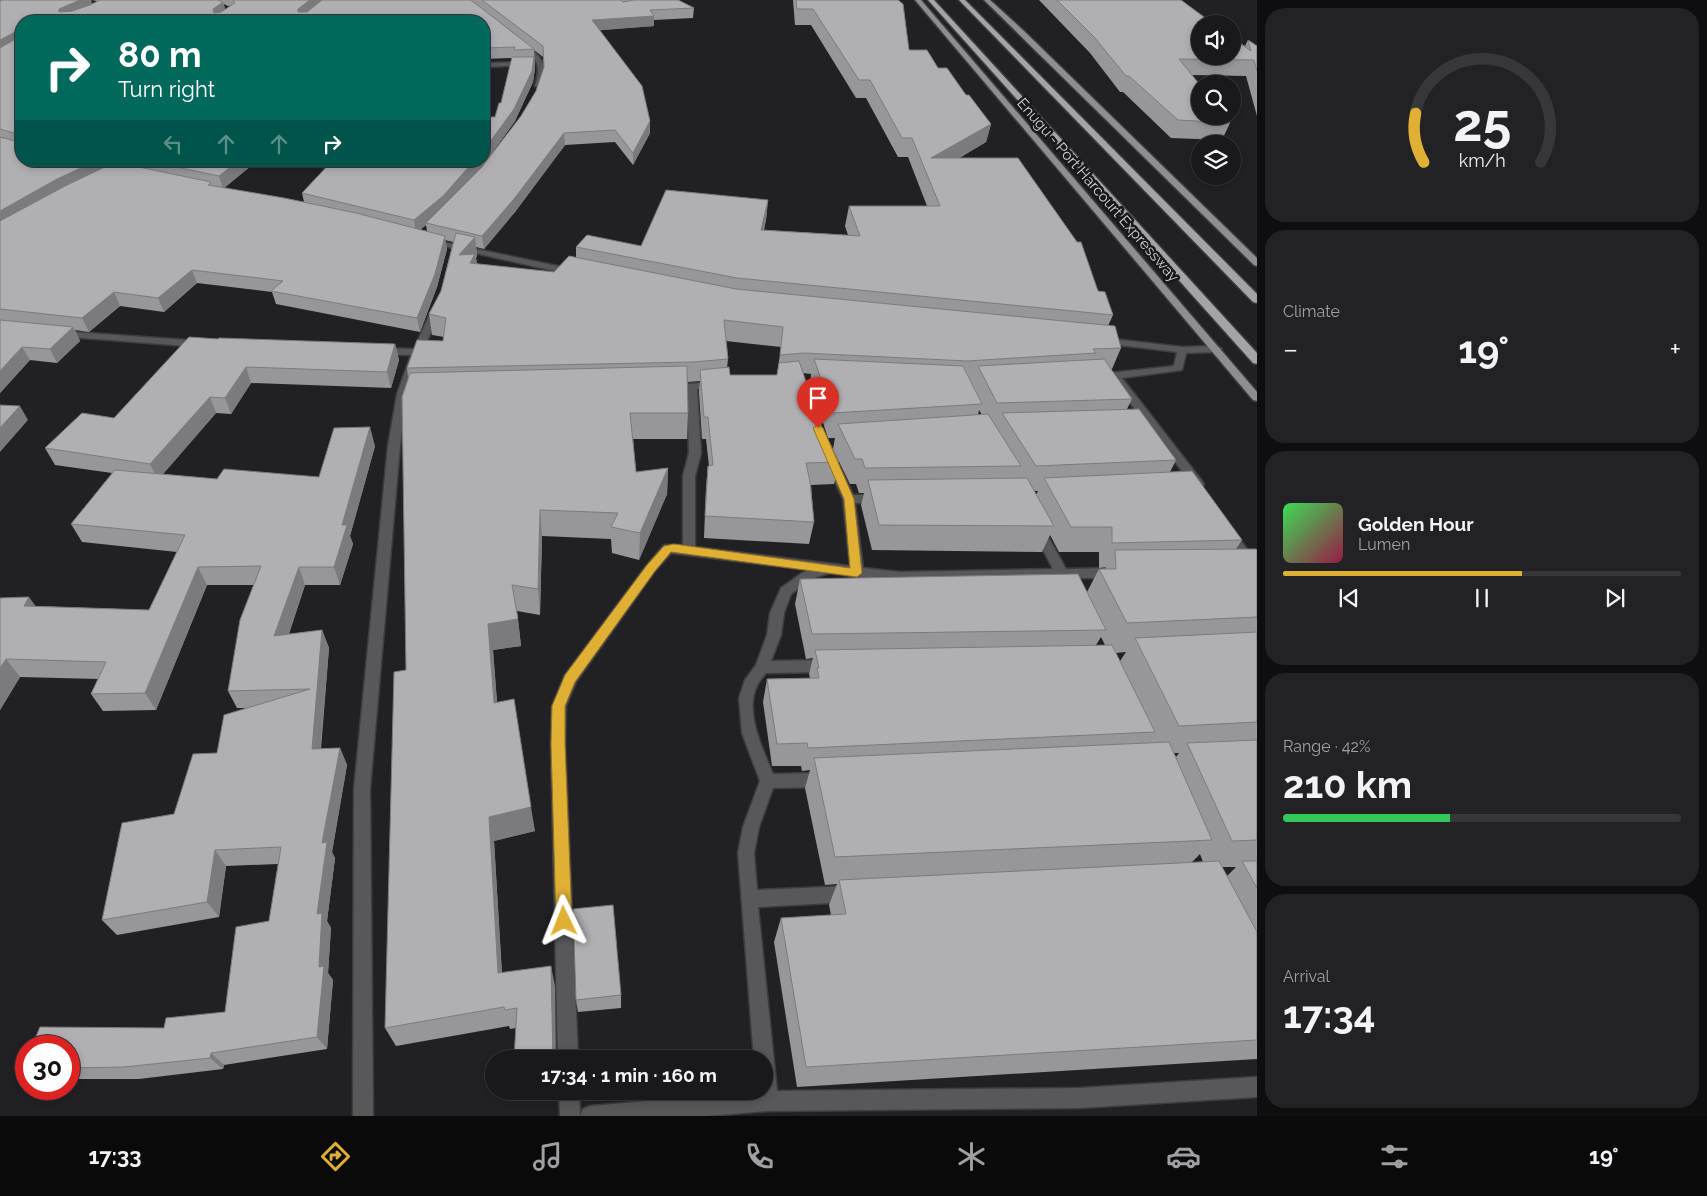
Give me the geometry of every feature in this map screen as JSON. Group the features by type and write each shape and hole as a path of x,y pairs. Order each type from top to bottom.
{"highway":[{"name":"Enugu - Port Harcourt Expressway","path":"931,0 1257,360"},
{"name":"Enugu - Port Harcourt Expressway","path":"962,0 1257,300"}],"main road":[{"name":"Enugu - Port Harcourt Expressway","path":"918,0 1257,398"},
{"path":"986,0 1023,33 1257,264"}],"street":[{"path":"515,40 540,58 542,76 535,94"},
{"path":"490,65 542,64"},
{"path":"418,238 580,273"},
{"path":"450,264 453,246"},
{"path":"363,1116 362,789 393,456 417,352 437,310 442,291"},
{"path":"48,333 215,345"},
{"path":"1096,340 1182,350 1217,349"},
{"path":"1087,378 1178,368 1182,350"},
{"path":"370,351 417,352"},
{"path":"1116,376 1156,428 1200,492"},
{"path":"662,388 732,384"},
{"path":"689,551 689,476 695,453 692,387"},
{"path":"1137,429 1156,428"},
{"path":"824,444 849,499 857,573"},
{"path":"849,499 887,499"},
{"path":"1031,514 1070,591"},
{"path":"1223,522 1256,573"},
{"path":"568,1050 558,753 559,706 570,679 668,548 830,570 900,577 1130,573"},
{"path":"768,1101 746,853 751,826 768,781 749,733 746,698 750,684 762,667 774,635 777,613 786,591 807,576 830,570"},
{"path":"1236,572 1256,573"},
{"path":"762,667 840,665"},
{"path":"768,781 839,779"},
{"path":"749,899 866,893"},
{"path":"590,1116 768,1101 1079,1098 1257,1088"},
{"path":"569,1100 570,1116"}],"building":[{"path":"80,0 59,9 59,12 72,11 100,0 218,0 223,2 213,9 214,13 221,12 235,3 233,0 310,0 298,9 298,12 307,12 322,0 471,0 534,49 514,50 515,47 490,48 490,15 15,15 15,32 0,40 0,1"},
{"path":"482,0 621,0 623,2 634,0 678,0 694,8 650,10 654,16 592,20 642,86 650,121 633,153 615,130 564,133 514,199 482,236 426,223 482,167 490,167 490,156 521,116 536,91 544,67 543,46"},
{"path":"796,0 898,0 903,4 909,50 927,50 938,68 947,68 966,95 969,95 991,124 931,158 1018,158 1077,242 1081,242 1098,291 1105,292 1113,315 737,278 576,247 587,235 641,246 666,190 768,200 761,230 860,236 849,206 940,206 912,138 902,138 870,80 859,80 813,9 797,9"},
{"path":"1057,0 1181,0 1201,15 1191,15 1191,59 1179,59 1192,75 1191,121 1178,120 1129,76 1126,76 1095,38"},
{"path":"15,39 15,133 0,129 0,48"},
{"path":"1248,40 1257,46 1257,71 1254,60 1241,60 1241,44 1251,51"},
{"path":"512,57 534,57 532,71 514,109 490,142 490,117 495,117 499,103 501,103"},
{"path":"0,137 15,141 15,167 83,167 57,179 0,211"},
{"path":"105,167 139,167 211,182 208,185 356,213 445,236 435,274 417,318 271,291 283,281 192,270 158,298 114,292 82,318 0,309 0,221"},
{"path":"176,167 230,167 219,176"},
{"path":"326,167 469,167 443,196 414,220 302,193"},
{"path":"456,233 475,237 459,255 475,254 470,263 554,272 569,256 736,289 1115,326 1121,348 1093,349 1096,353 967,361 804,353 780,355 783,327 724,320 728,359 693,362 407,368 417,340 443,341 446,318 429,314 441,291"},
{"path":"0,320 73,327 50,349 22,347 0,371"},
{"path":"189,337 395,344 387,372 246,367 225,398 210,397 150,464 45,448 82,413 114,418"},
{"path":"814,359 963,366 982,404 833,413"},
{"path":"1104,359 1132,399 997,403 978,366"},
{"path":"799,361 820,423 839,462 806,463 814,522 705,516 708,466 713,465 708,417 704,417 700,370 729,367 730,375 777,375 779,363"},
{"path":"687,366 688,413 630,413 636,472 668,468 640,533 611,527 618,513 540,510 538,589 512,585 518,619 488,624 494,703 514,699 531,807 489,817 498,973 551,966 553,1050 515,1050 517,1008 505,1010 504,1007 385,1028 394,672 406,670 402,397 410,373"},
{"path":"0,405 20,406 0,428"},
{"path":"1139,409 1176,460 1036,466 1002,413"},
{"path":"988,414 1021,466 865,468 862,459 855,459 838,424"},
{"path":"370,427 342,525 347,525 334,567 299,567 274,636 322,630 312,749 340,748 322,843 327,842 317,914 322,913 319,967 324,966 317,1037 211,1053 210,1058 124,1067 80,1068 80,1035 37,1035 40,1027 164,1028 166,1018 225,1012 236,927 269,921 281,847 215,850 207,902 102,920 122,823 174,814 193,754 217,753 224,715 310,689 228,691 240,620 261,566 198,567 145,693 91,694 106,662 6,659 0,668 0,598 29,597 24,606 149,610 185,535 71,524 115,470 217,479 224,469 319,477 334,428"},
{"path":"1192,471 1242,540 1112,543 1112,527 1071,527 1044,478"},
{"path":"1027,478 1054,526 879,525 868,480"},
{"path":"1256,549 1257,617 1127,623 1099,569 1116,569 1115,550"},
{"path":"1078,574 1106,630 812,634 800,579"},
{"path":"1257,632 1257,722 1179,726 1135,638"},
{"path":"1112,645 1155,732 808,748 807,743 777,744 767,679 819,678 815,650"},
{"path":"1257,740 1257,840 1232,841 1187,743"},
{"path":"1169,742 1212,840 835,857 814,758"},
{"path":"1219,861 1257,932 1257,1040 806,1067 781,918 846,914 839,880"},
{"path":"1242,861 1257,861 1257,888"},
{"path":"613,905 621,995 576,1000 573,909"}],"route":[{"path":"564,921 558,744 559,706 570,679 651,568 668,548 857,573 849,499 818,428"}]}
